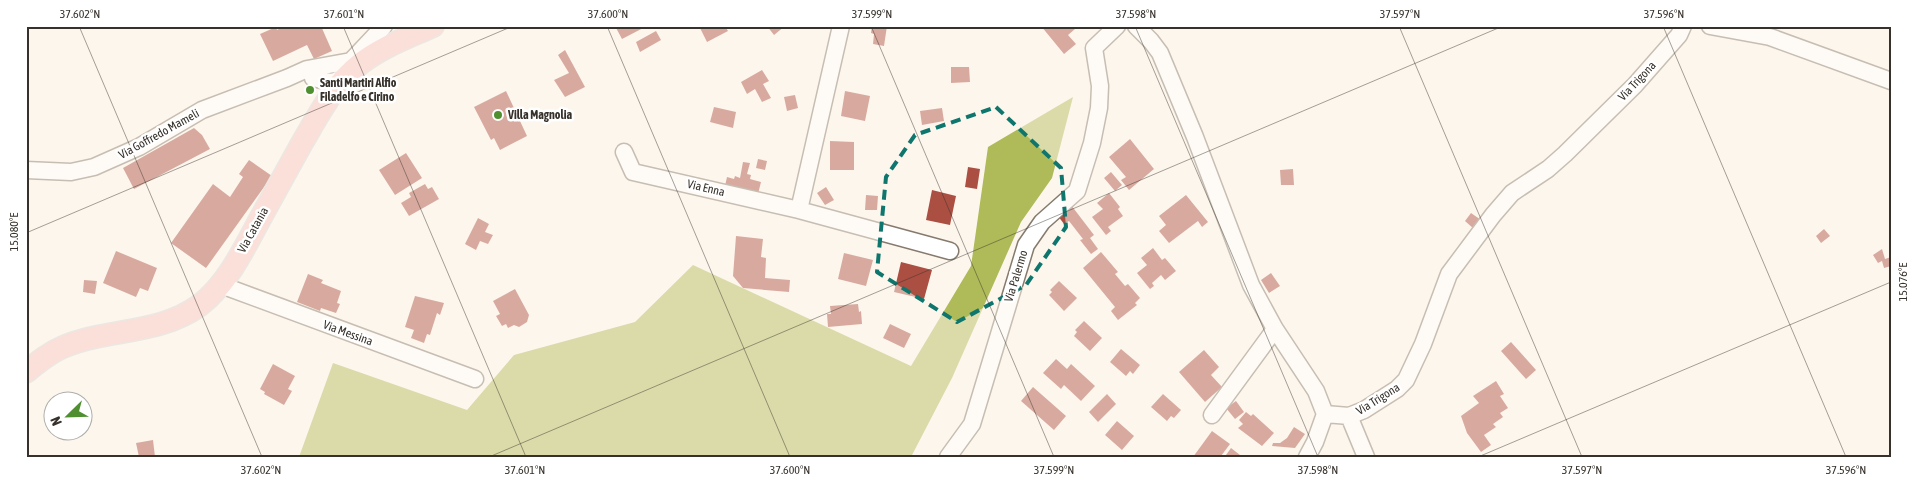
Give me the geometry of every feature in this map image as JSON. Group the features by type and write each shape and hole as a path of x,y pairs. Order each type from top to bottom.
{"main road":[{"name":"Via Catania","path":"26,372 43,358 63,347 87,339 158,325 200,305 221,285 250,239 275,191 328,101 343,80 373,48 429,27"}],"street":[{"path":"310,73 350,61 373,48 384,26"},
{"path":"799,210 841,26"},
{"name":"Via Palermo","path":"948,457 972,424 1026,245 1042,222 1076,191 1092,143 1099,108 1100,86 1094,48 1117,26"},
{"path":"1136,26 1151,40 1160,53 1195,138 1251,285 1276,329 1316,391 1325,414 1316,442 1307,457"},
{"name":"Via Trigona","path":"1325,414 1349,416 1364,410 1397,389 1406,380 1423,344 1449,274 1493,214 1512,193 1548,169 1566,154 1635,85 1679,35 1683,26"},
{"path":"1710,26 1770,37 1891,82"},
{"path":"310,73 373,48"},
{"path":"310,73 330,82 343,80 350,61"},
{"path":"310,73 322,84 328,101"},
{"name":"Via Goffredo Mameli","path":"26,170 71,172 94,167 139,147 202,110 287,78 310,73"},
{"name":"Via Enna","path":"624,152 633,172 799,210 950,251"},
{"name":"Via Messina","path":"221,285 475,379"},
{"path":"1212,414 1276,329"},
{"path":"1349,416 1366,457"}],"highlighted area":[{"path":"996,107 1061,168 1066,227 1026,285 957,322 877,272 886,177 915,135"}],"green space":[{"path":"1073,97 1052,178 1021,222 952,378 911,457 299,457 333,363 467,410 514,355 635,322 693,265 911,366 971,266 988,147"}],"building":[{"path":"284,26 321,26 332,51 314,59 307,45 273,61 260,34 276,27 277,30"},
{"path":"615,26 647,26 622,39"},
{"path":"699,26 725,26 728,31 707,42"},
{"path":"767,26 785,26 774,35"},
{"path":"872,26 887,26 884,46 873,44 874,34 871,33"},
{"path":"1041,26 1072,26 1075,29 1068,35 1076,44 1064,54"},
{"path":"656,31 661,40 640,52 636,42"},
{"path":"565,50 585,87 565,97 554,80 569,73 558,55"},
{"path":"951,67 969,67 970,82 951,83"},
{"path":"762,70 769,81 763,84 771,98 762,102 755,89 747,94 741,82"},
{"name":"Villa Magnolia","path":"506,91 527,136 500,150 494,138 491,140 474,107"},
{"path":"845,91 870,96 865,121 841,116"},
{"path":"795,95 798,108 787,111 784,97"},
{"path":"714,107 736,112 733,128 710,122"},
{"path":"942,108 944,121 922,125 920,111"},
{"path":"194,128 202,135 210,149 134,189 123,168"},
{"path":"1130,139 1154,169 1129,190 1121,180 1126,177 1109,157"},
{"path":"830,141 854,142 854,170 830,170"},
{"path":"406,153 422,178 395,195 379,170"},
{"path":"758,159 767,161 765,170 756,168"},
{"path":"249,160 272,176 206,268 171,243 213,184 230,197 243,177 239,174"},
{"path":"743,162 750,163 747,174 751,175 750,179 761,182 758,194 725,186 727,177 734,179 735,176 740,178"},
{"path":"968,167 980,169 977,189 965,187"},
{"path":"1293,169 1294,185 1281,185 1280,170"},
{"path":"1111,172 1122,185 1115,191 1104,178"},
{"path":"425,184 428,189 432,187 439,199 409,216 401,203 411,197 409,193"},
{"path":"826,187 834,200 825,205 817,193"},
{"path":"932,190 956,196 950,225 926,220"},
{"path":"1109,193 1120,207 1118,209 1123,216 1108,227 1111,231 1106,235 1092,217 1103,209 1097,203"},
{"path":"866,195 878,196 877,210 865,210"},
{"path":"1186,195 1208,222 1202,227 1198,221 1169,243 1159,231 1166,225 1159,216"},
{"path":"1071,205 1094,235 1090,238 1098,249 1091,254 1080,240 1083,239 1069,221 1064,224 1058,216"},
{"path":"1471,213 1481,220 1474,229 1465,221"},
{"path":"478,218 489,224 485,232 493,235 488,244 480,241 476,250 465,244"},
{"path":"1824,229 1830,236 1821,243 1816,236"},
{"path":"736,236 763,239 761,257 766,258 765,278 790,280 789,292 743,288 733,276"},
{"path":"1153,248 1162,260 1165,258 1176,271 1165,280 1161,275 1152,283 1154,286 1150,289 1137,273 1147,265 1141,258"},
{"path":"1882,249 1885,259 1891,257 1891,266 1884,268 1882,261 1878,263 1873,255"},
{"path":"116,251 157,268 148,291 140,288 136,297 103,283"},
{"path":"1101,252 1118,272 1115,274 1125,286 1128,284 1140,298 1135,303 1137,305 1118,320 1111,311 1115,307 1083,268"},
{"path":"844,253 873,260 866,286 838,279"},
{"path":"901,262 932,270 924,299 894,292"},
{"path":"1271,273 1280,286 1269,293 1261,280"},
{"path":"308,274 323,280 321,283 341,291 337,303 340,304 336,313 321,308 320,311 297,302"},
{"path":"84,280 97,281 95,294 83,292"},
{"path":"1059,281 1077,298 1064,311 1049,295 1052,292 1050,290"},
{"path":"515,289 529,315 527,322 519,327 514,325 508,328 506,324 502,326 496,316 500,314 493,301"},
{"path":"415,296 444,303 440,315 437,313 430,335 427,334 424,343 411,338 414,330 405,327"},
{"path":"858,304 859,312 861,311 862,324 828,327 827,314 831,314 830,306"},
{"path":"1084,321 1102,338 1090,351 1074,336 1077,332 1075,330"},
{"path":"890,324 911,334 904,348 883,338"},
{"path":"1511,342 1536,370 1526,379 1501,351"},
{"path":"1121,349 1140,365 1133,374 1130,371 1126,376 1110,362"},
{"path":"1204,350 1219,367 1211,375 1222,387 1205,402 1179,372"},
{"path":"1056,359 1067,369 1071,364 1095,386 1081,401 1064,385 1061,389 1043,373"},
{"path":"273,364 295,376 288,389 292,391 284,405 264,394 265,392 260,389"},
{"path":"1496,381 1504,394 1500,396 1508,408 1500,413 1503,417 1493,424 1496,427 1484,435 1491,445 1481,452 1467,433 1461,416 1479,403 1473,396"},
{"path":"1033,387 1066,416 1054,430 1021,401"},
{"path":"1107,394 1116,404 1098,422 1089,412"},
{"path":"1163,394 1181,410 1174,418 1171,416 1167,421 1151,407"},
{"path":"1236,401 1244,412 1235,419 1226,408"},
{"path":"1246,412 1251,416 1253,414 1274,433 1262,446 1238,428 1243,424 1239,420"},
{"path":"1117,421 1134,436 1122,450 1105,435"},
{"path":"1294,427 1305,434 1295,448 1272,446 1273,443 1280,443 1287,438"},
{"path":"1212,431 1230,444 1221,456 1223,457 1193,457"},
{"path":"153,440 155,457 139,457 136,443"},
{"path":"1231,448 1240,455 1239,457 1228,457 1226,455"}],"place":[{"name":"Santi Martiri Alfio Filadelfo e Cirino","path":"310,90"},
{"name":"Villa Magnolia","path":"498,115"}]}
